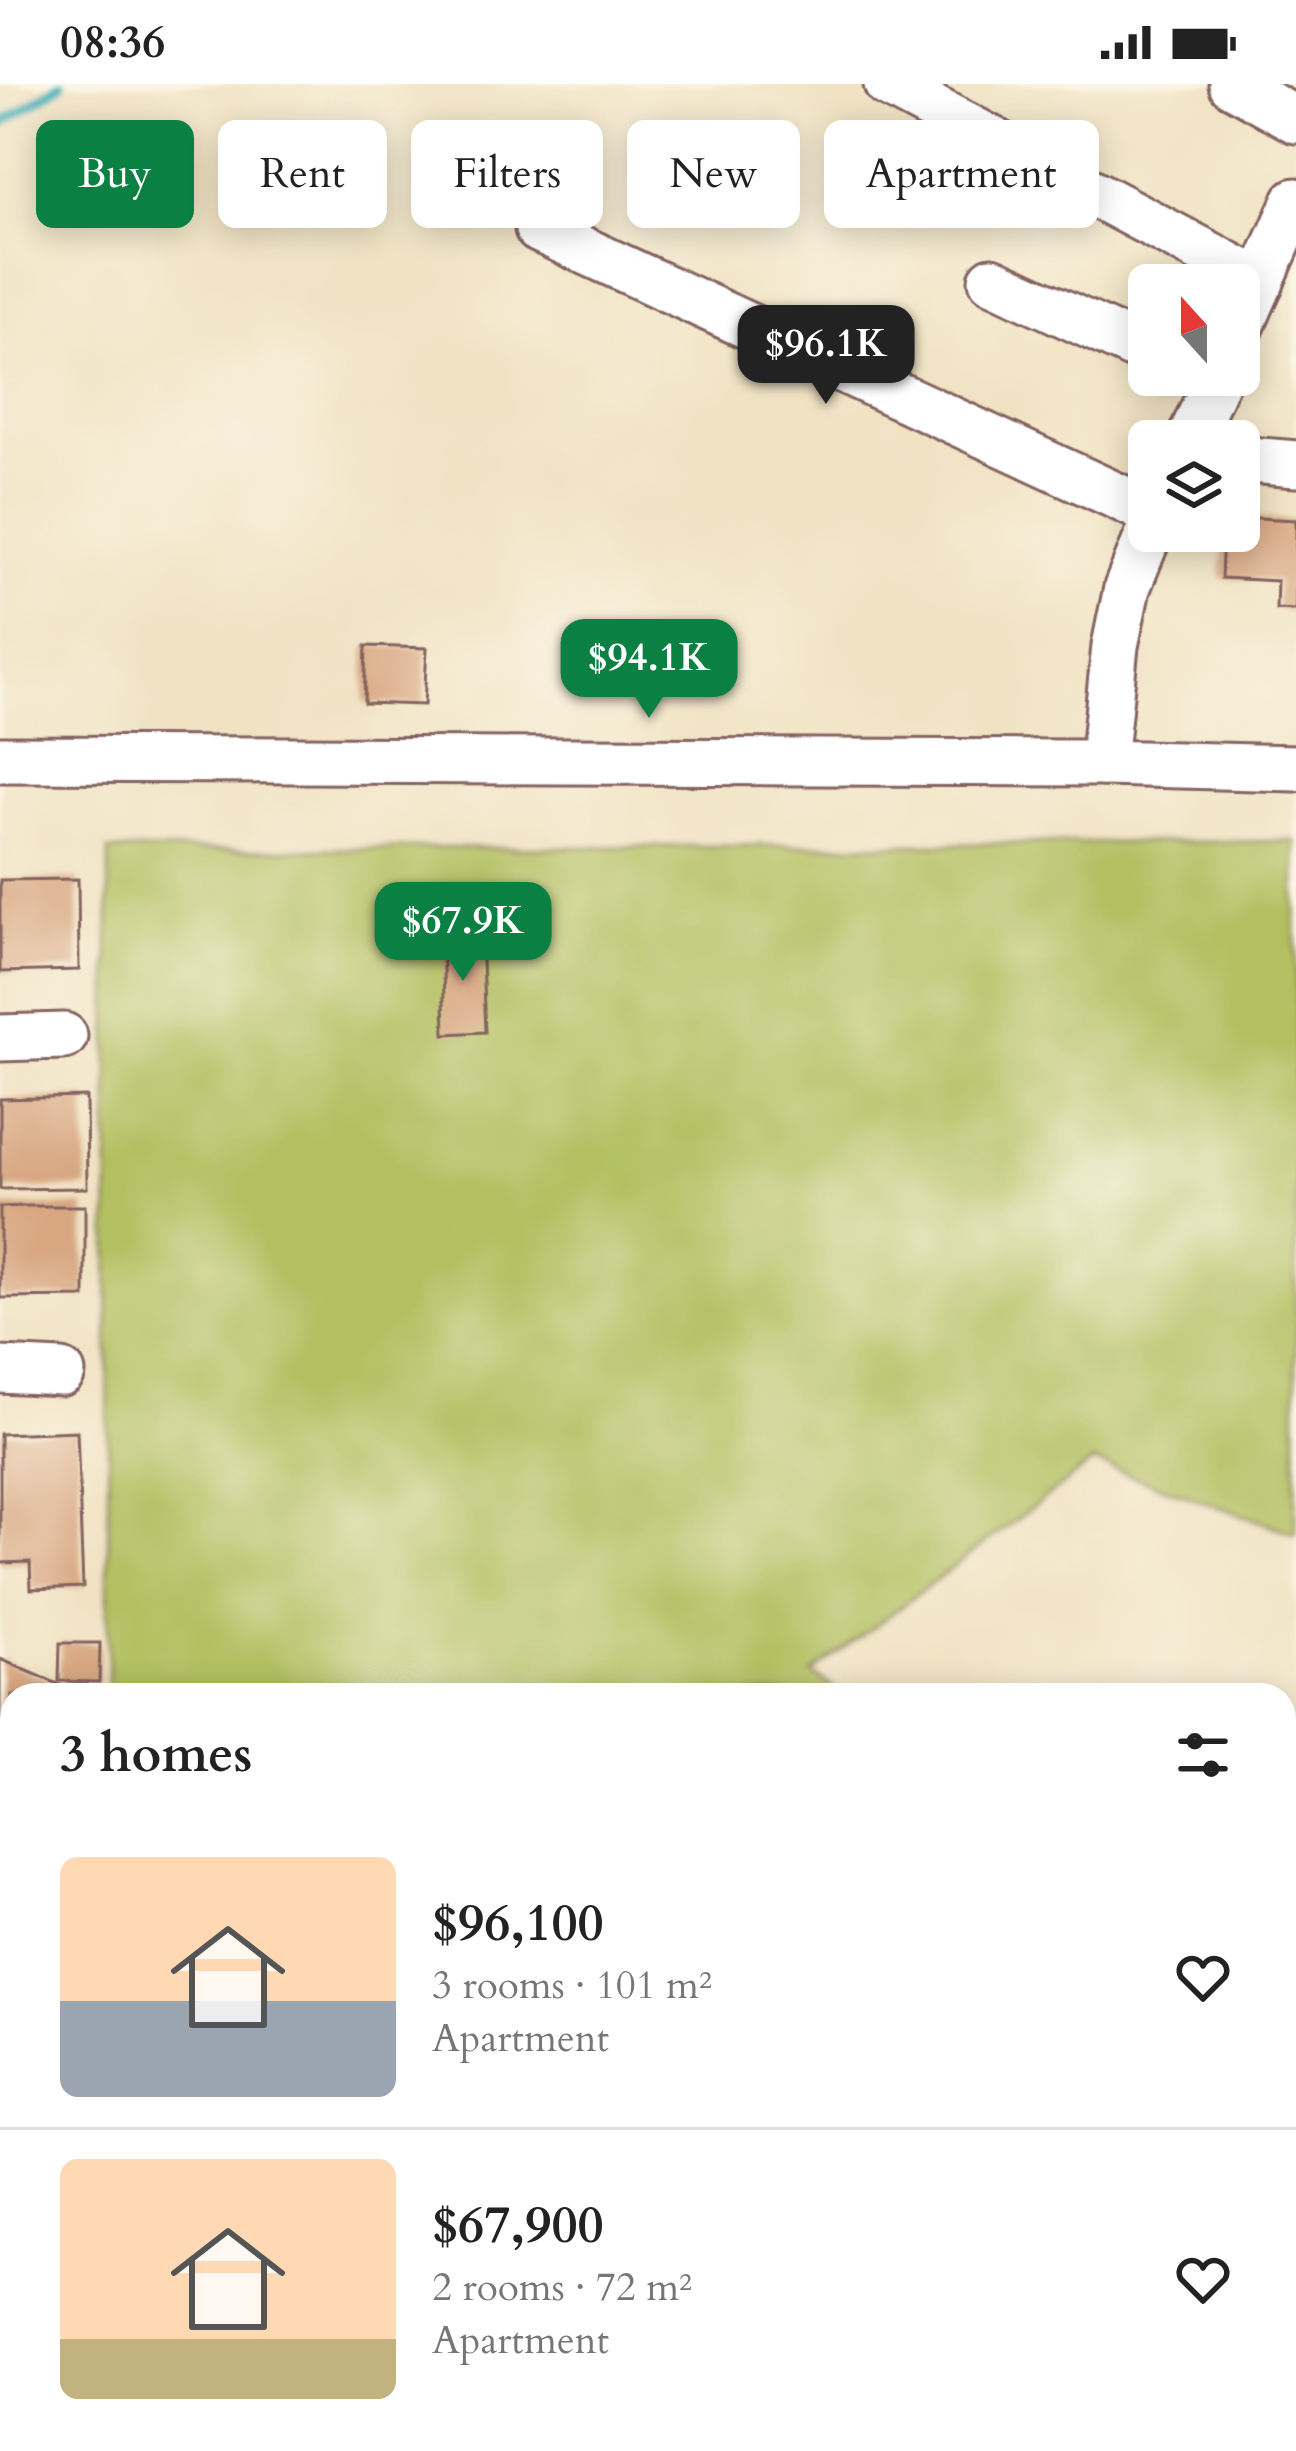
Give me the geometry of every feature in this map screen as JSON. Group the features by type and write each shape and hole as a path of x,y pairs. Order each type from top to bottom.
{"street":[{"path":"887,84 1262,282"},
{"path":"1232,84 1296,120"},
{"path":"1260,286 1296,201"},
{"path":"538,230 1128,501"},
{"path":"992,280 1128,343"},
{"path":"1260,461 1296,464"},
{"path":"1103,763 1115,646 1127,588 1142,552"},
{"path":"0,759 1103,763 1296,768"},
{"path":"0,1038 64,1036"},
{"path":"0,1370 62,1373"}],"green space":[{"path":"1296,841 1296,1534 1093,1462 812,1673 827,1683 108,1683 109,851"}],"building":[{"path":"1260,518 1296,520 1296,610 1276,609 1277,581 1221,578 1222,552 1260,552"},
{"path":"366,646 427,648 424,705 364,703"},
{"path":"78,879 79,970 0,972 0,880"},
{"path":"481,935 485,1032 445,1034 442,936"},
{"path":"86,1097 87,1188 0,1189 0,1099"},
{"path":"85,1206 85,1297 0,1298 0,1207"},
{"path":"77,1431 83,1587 31,1589 30,1562 0,1563 0,1434"},
{"path":"60,1643 100,1643 99,1682 59,1681"},
{"path":"0,1659 55,1683 0,1683"}],"waterway":[{"path":"0,125 61,84"}]}
